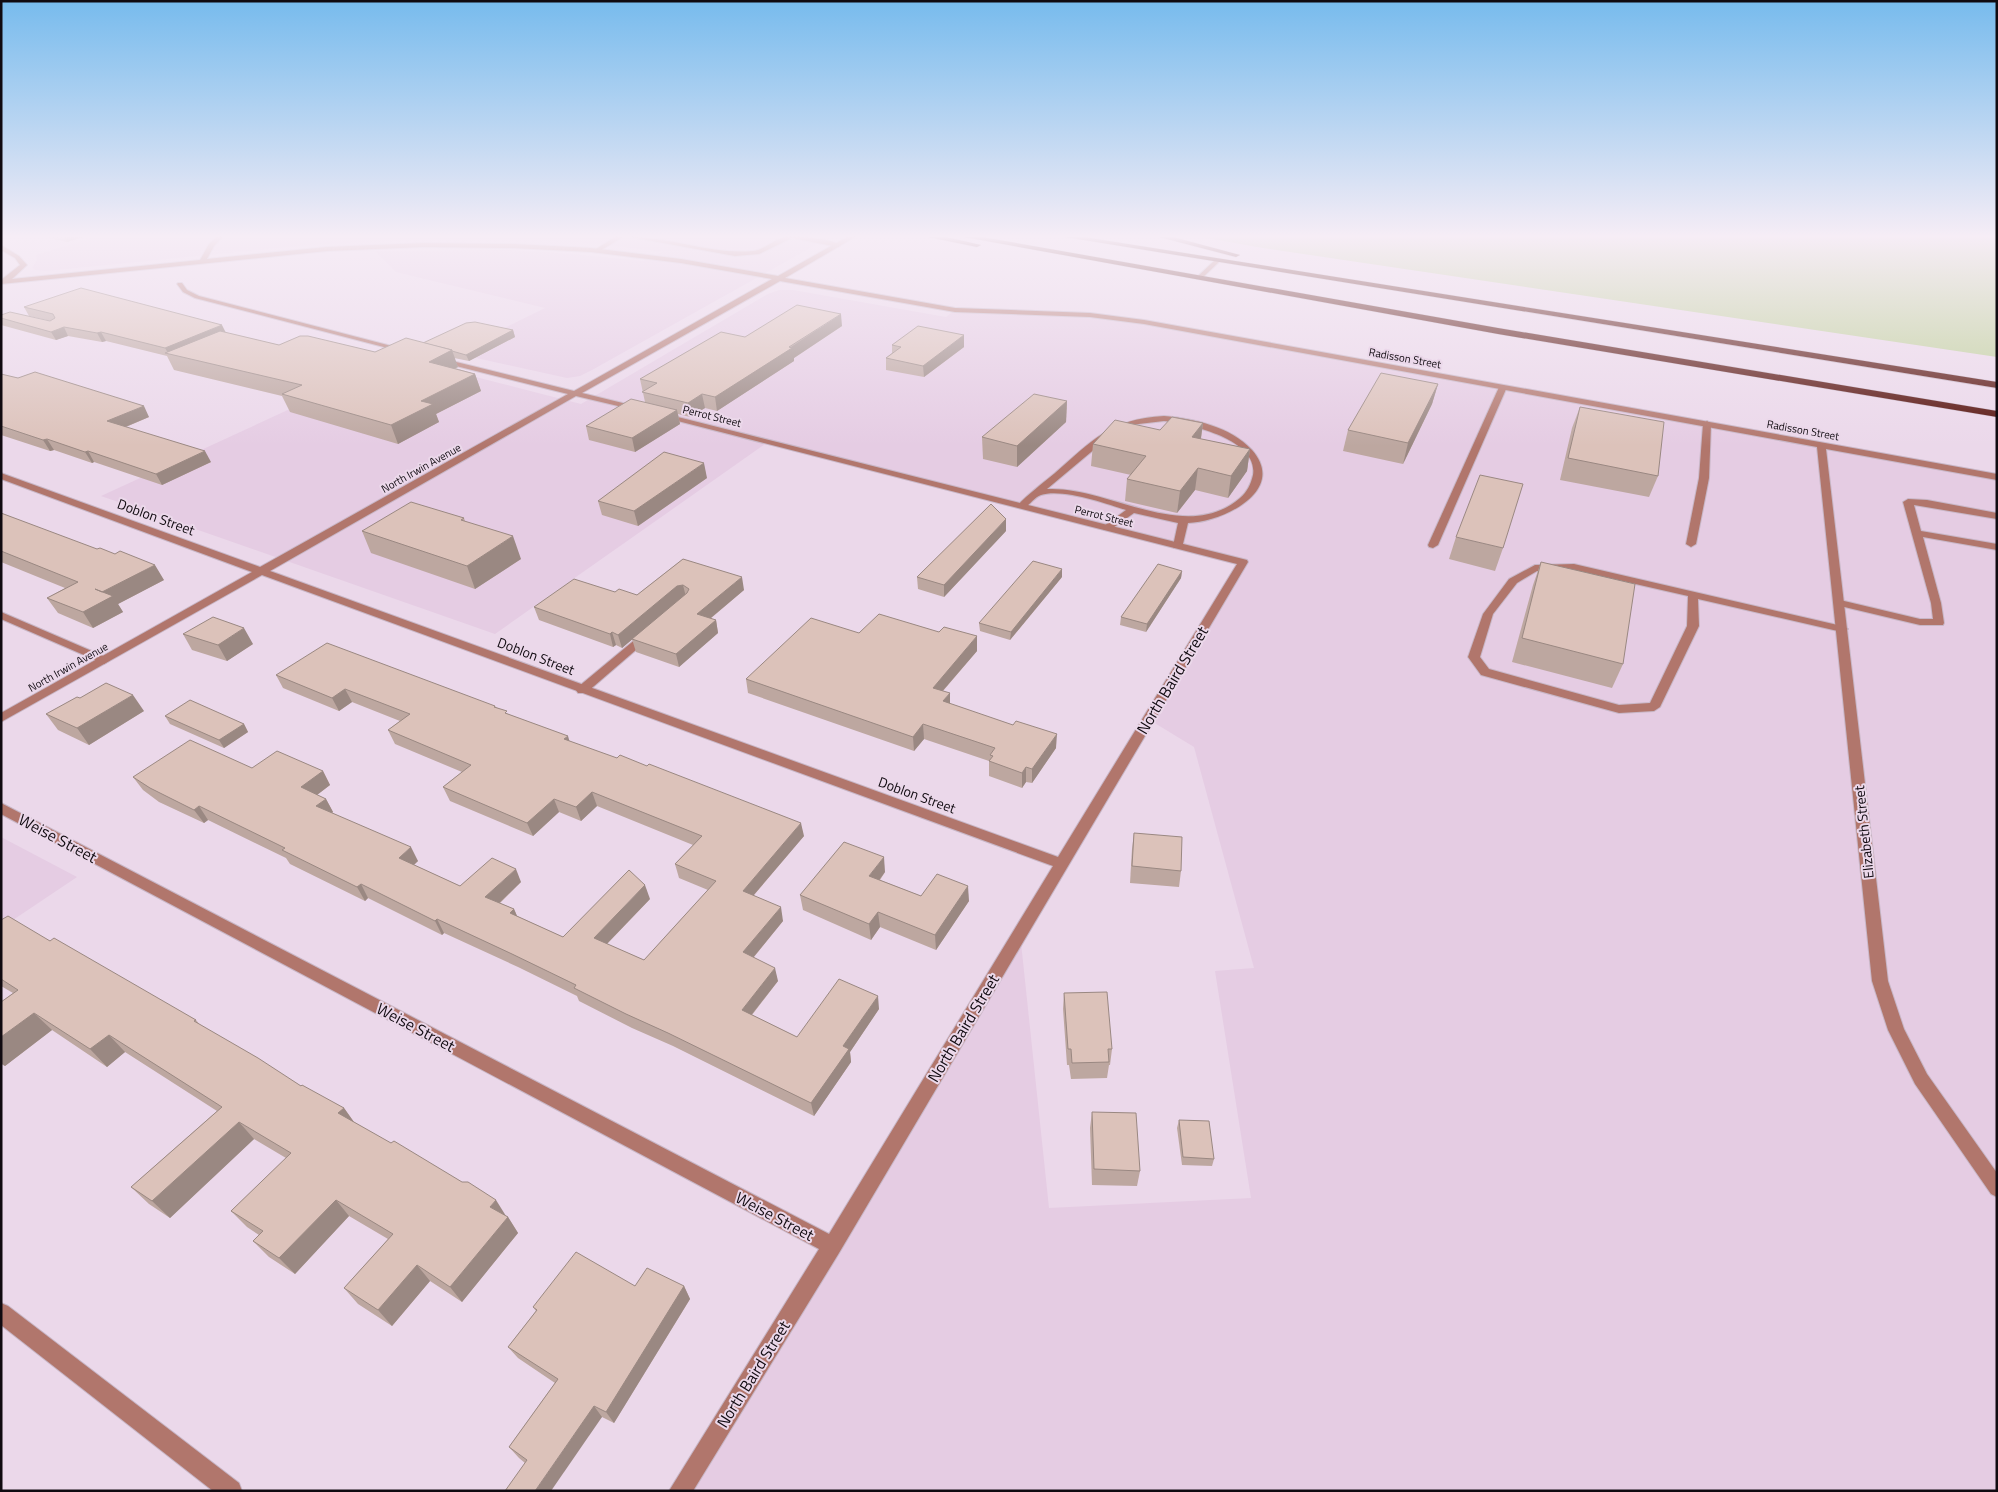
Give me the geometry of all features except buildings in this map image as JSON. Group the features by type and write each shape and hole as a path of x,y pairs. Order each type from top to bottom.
{"highway":[{"path":"1366,307 1997,414"},
{"path":"1507,307 1997,385"}],"street":[{"path":"235,307 412,352"},
{"name":"North Irwin Avenue","path":"1,718 730,307"},
{"name":"Radisson Street","path":"935,307 955,310 1065,314 1126,319 1997,477"},
{"path":"431,357 643,411"},
{"path":"1433,545 1503,387"},
{"name":"Perrot Street","path":"652,413 1243,562"},
{"path":"1022,506 1037,493 1112,430 1142,421 1172,420 1192,422 1216,430 1247,450 1258,468 1253,491 1240,503 1213,516 1184,521 1146,515 1092,496 1068,492 1037,493"},
{"path":"1691,544 1704,478 1707,424"},
{"name":"Elizabeth Street","path":"1821,445 1840,603 1880,981 1896,1030 1921,1079 1997,1188"},
{"name":"Doblon Street","path":"1,476 1061,864"},
{"path":"1840,603 1920,622 1938,623 1936,604 1918,532 1908,502 1927,503 1997,516"},
{"path":"1106,528 1132,510"},
{"path":"1178,546 1184,521"},
{"path":"1918,532 1997,547"},
{"name":"North Baird Street","path":"680,1491 832,1246 1243,562"},
{"path":"1693,595 1693,626 1654,706 1619,709 1485,672 1474,657 1488,614 1513,581 1535,568 1574,567 1842,629"},
{"path":"1,615 104,660"},
{"path":"582,690 656,627"},
{"name":"Weise Street","path":"1,808 832,1246"},
{"path":"1,1313 231,1491"}],"shaded area":[{"path":"539,307 705,307 580,376 567,378 454,353 545,308"},
{"path":"747,307 887,307 946,317 955,310 1117,318 1997,477 1997,1491 680,1491 1020,933 1049,1208 1251,1198 1215,971 1254,968 1194,747 1148,719 1242,562 768,442 495,634 101,496 401,358 581,404"},
{"path":"1,837 77,877 1,928"}],"green space":[{"path":"1658,307 1997,307 1997,357"}]}
